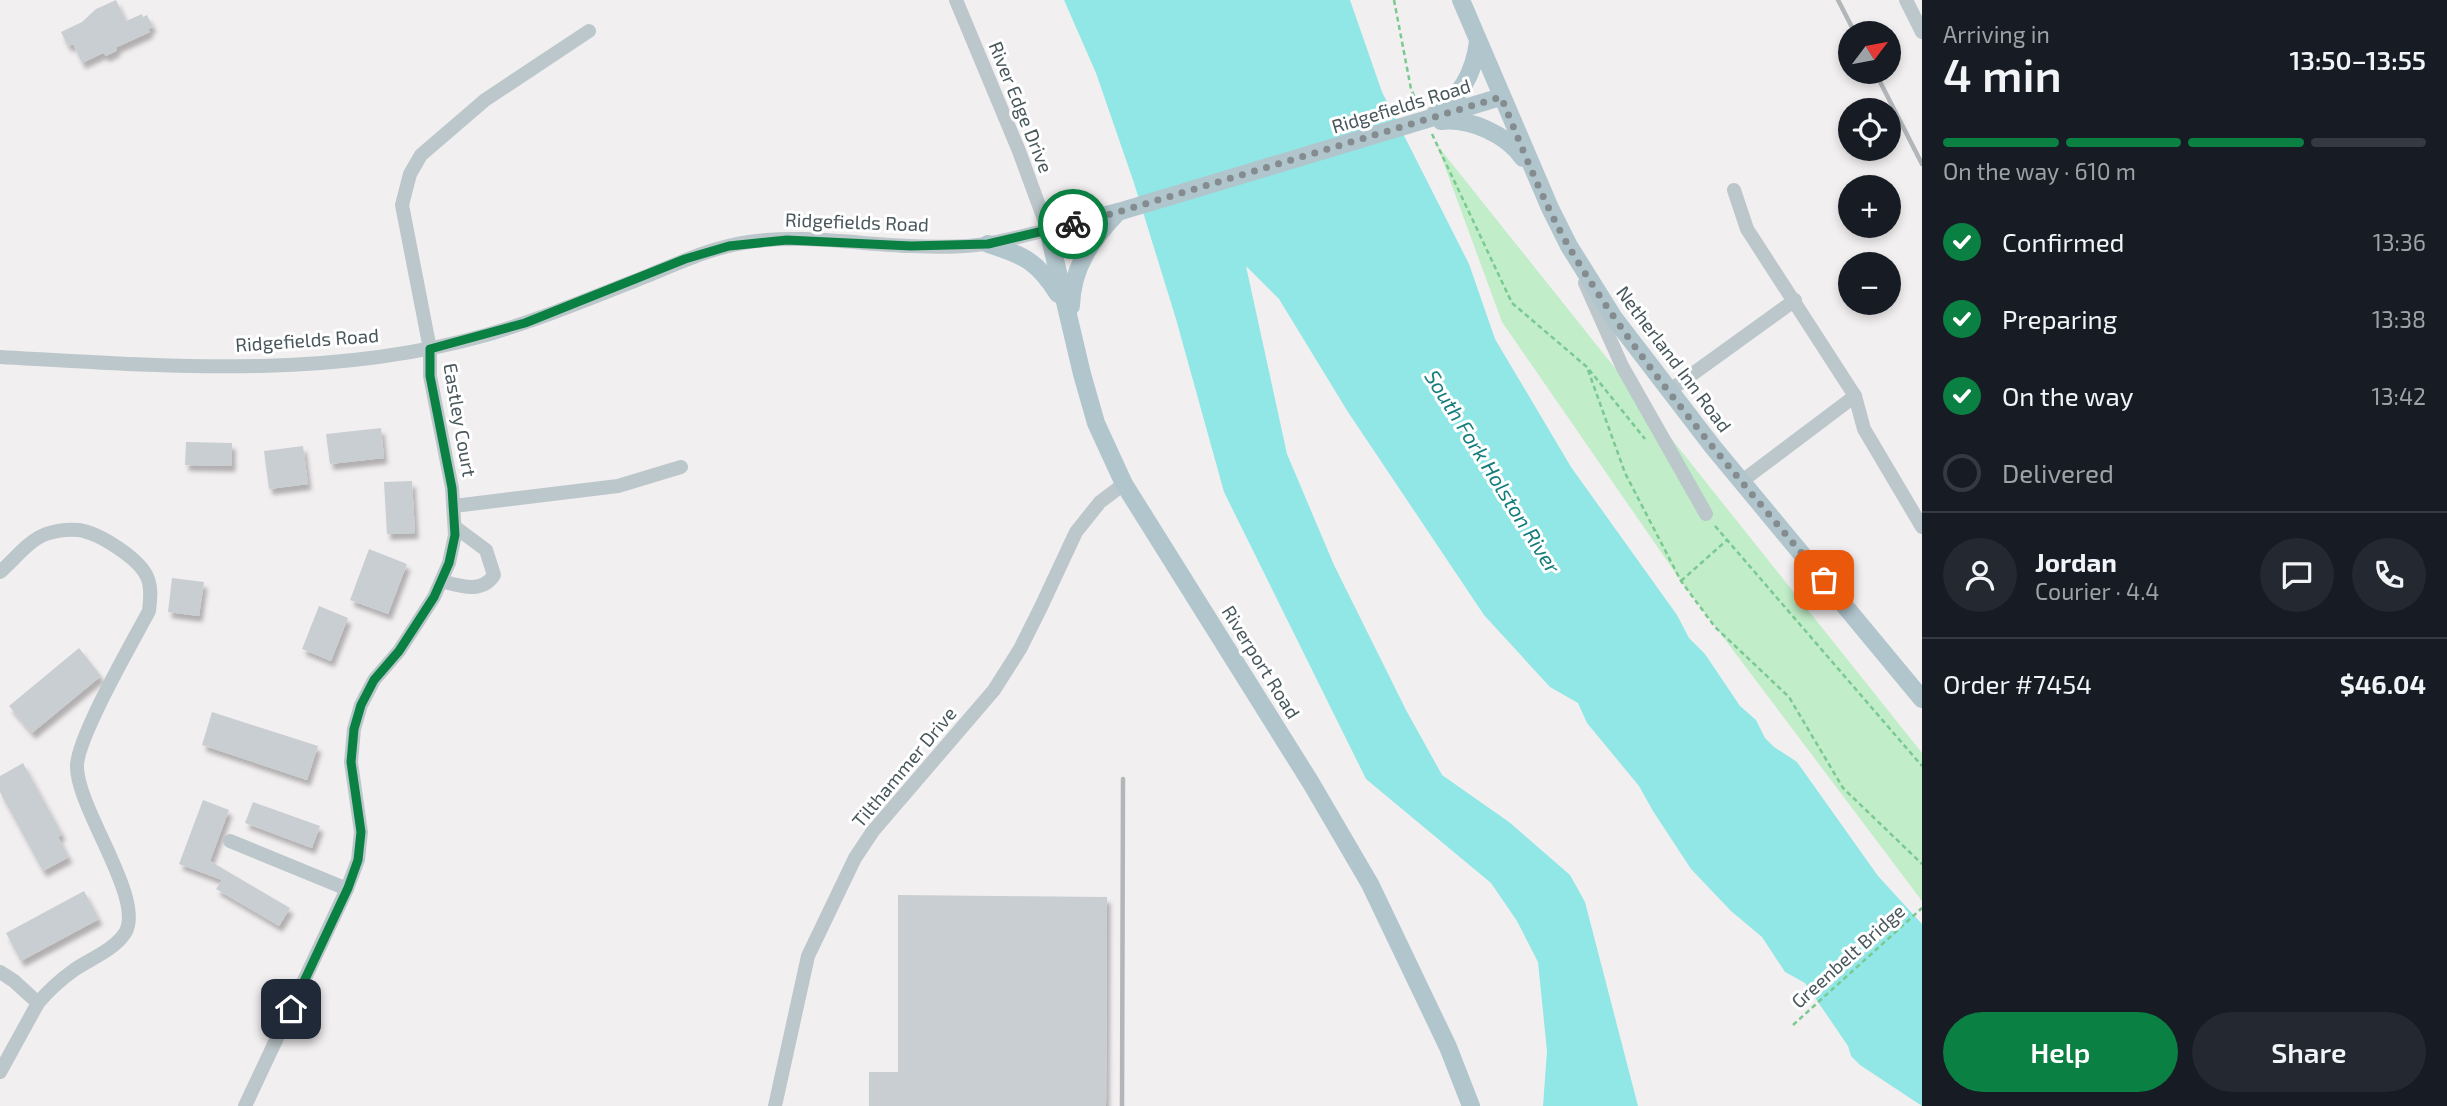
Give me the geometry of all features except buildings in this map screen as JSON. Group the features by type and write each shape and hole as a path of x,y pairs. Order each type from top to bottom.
{"main road":[{"name":"Netherland Inn Road","path":"1461,0 1532,170 1569,246 1614,318 1669,391 1922,699"},
{"path":"1479,41 1475,63 1465,85 1444,115 1471,123 1501,137 1519,152 1532,170"},
{"name":"Ridgefields Road","path":"1048,230 1118,212 1501,97"},
{"path":"1070,323 1075,276 1085,253 1099,232 1118,212"},
{"name":"Riverport Road","path":"1048,230 1096,423 1124,484 1297,761 1370,884 1448,1047 1471,1106"},
{"path":"988,244 1017,253 1045,274 1058,294 1070,323"}],"street":[{"name":"River Edge Drive","path":"956,0 1020,151 1048,230"},
{"path":"1906,0 1922,32"},
{"name":"Eastley Court","path":"245,1106 348,888 358,860 361,832 351,762 354,729 361,705 374,680 419,622 449,563 455,527 454,506 430,376 430,349 402,205 410,174 421,155 485,100 589,31"},
{"path":"1734,190 1748,229 1855,396 1864,429 1922,527"},
{"name":"Ridgefields Road","path":"0,357 193,366 263,366 372,359 430,349 525,323 685,259 740,244 787,240 911,246 988,244 1048,230"},
{"path":"1569,246 1622,366 1706,514"},
{"path":"1669,391 1794,300"},
{"path":"1742,481 1855,396"},
{"path":"454,506 618,486 681,467"},
{"name":"Tilthammer Drive","path":"775,1106 808,956 855,858 873,831 994,690 1031,628 1076,532 1100,502 1124,484"},
{"path":"441,581 466,588 490,582 494,575 486,550 455,527"},
{"path":"0,572 44,535 62,530 81,530 126,553 148,576 151,593 149,611 89,728 76,765 88,806 120,879 128,906 127,930 116,944 57,982 38,1003 0,1072"},
{"path":"230,841 348,888"},
{"path":"0,972 38,1003"},
{"path":"775,1106 785,1106"}],"path":[{"path":"1587,367 1625,474 1681,581 1715,626 1789,697 1843,788 1922,864"},
{"path":"1681,581 1727,540"},
{"name":"Greenbelt Bridge","path":"1793,1026 1922,908"}],"green space":[{"path":"1437,145 1922,753 1922,901 1681,581 1502,322"}],"water":[{"name":"South Fork Holston River","path":"1064,0 1350,0 1382,92 1469,264 1495,339 1571,467 1677,615 1689,638 1705,654 1740,706 1756,720 1765,738 1774,747 1797,762 1878,876 1922,924 1922,1106 1860,1065 1851,1056 1848,1046 1805,983 1785,972 1762,937 1731,911 1691,869 1639,786 1587,723 1578,703 1550,687 1484,615 1348,412 1279,299 1246,266 1287,454 1334,565 1406,710 1442,775 1509,822 1570,875 1585,902 1638,1106 1543,1106 1547,1051 1538,962 1517,921 1491,883 1366,779 1224,492 1176,319 1134,183 1096,73"}],"railway":[{"path":"1838,0 1849,21"},
{"path":"1881,84 1922,164"},
{"path":"1122,1106 1123,779"}],"way so far":[{"path":"1073,224 1501,97 1532,170 1569,246 1614,318 1713,447 1824,580"}],"route":[{"path":"291,1009 348,888 358,860 361,832 351,762 354,729 361,705 374,680 399,651 434,597 449,563 455,535 452,488 430,376 430,349 525,323 685,259 729,246 787,240 911,246 988,244 1073,224"}]}
